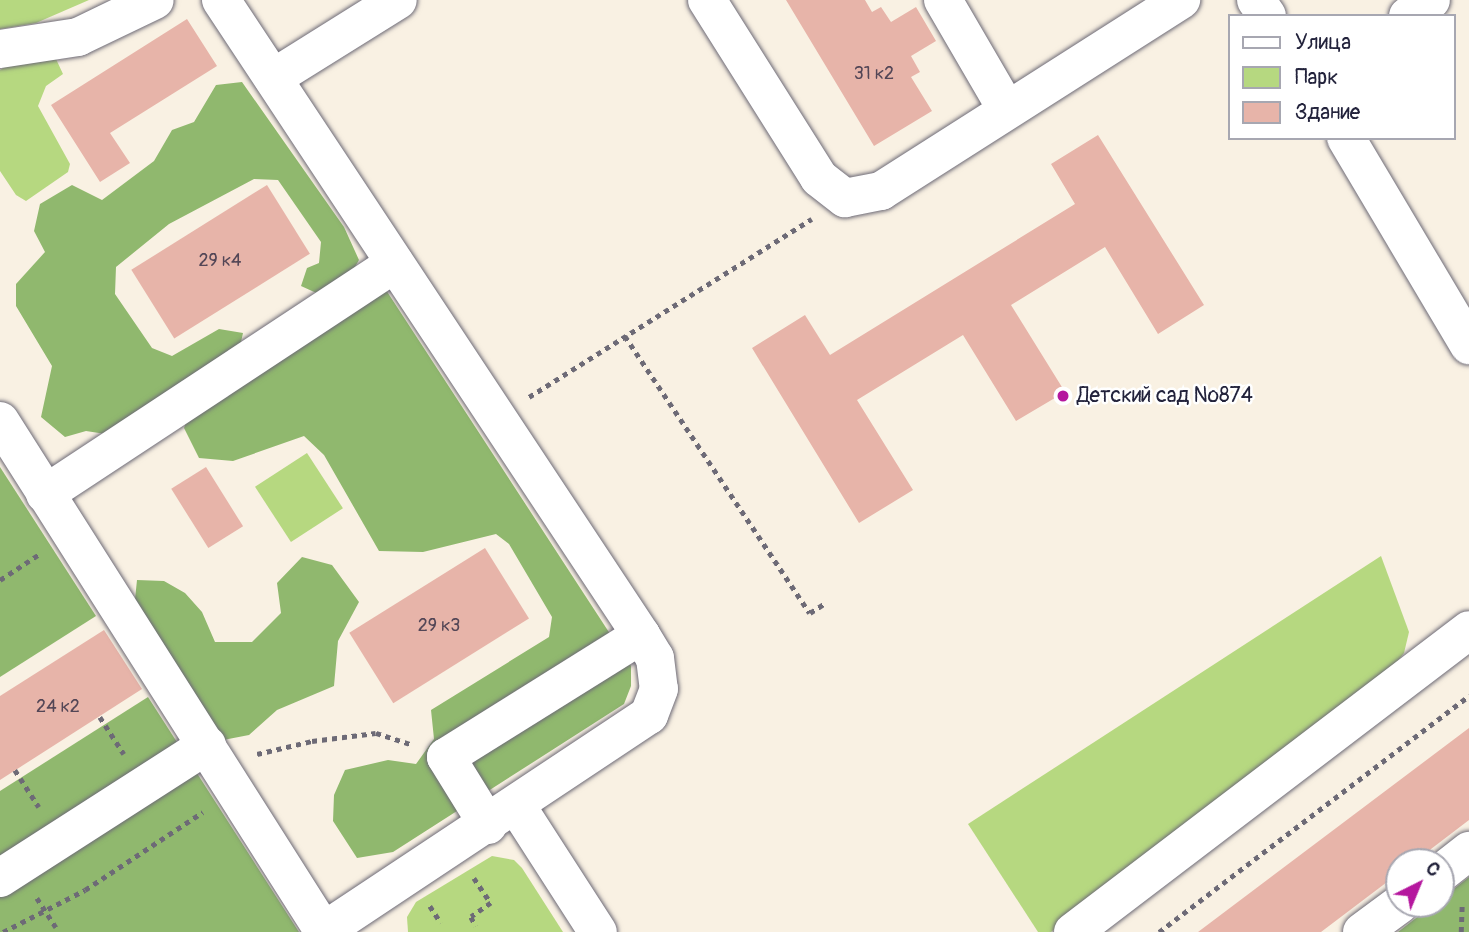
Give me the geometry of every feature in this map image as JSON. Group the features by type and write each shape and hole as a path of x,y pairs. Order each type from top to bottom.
{"lane":[{"path":"0,49 78,37 155,0"},
{"path":"0,421 221,766 323,932 363,922 502,815 649,715 659,689 655,658 221,0"},
{"path":"273,78 398,0"},
{"path":"707,0 819,178 845,198 881,191 1181,0"},
{"path":"943,0 1007,110"},
{"path":"1411,14 1431,0"},
{"path":"1347,140 1466,334"},
{"path":"45,494 395,263"},
{"path":"1073,932 1469,630"},
{"path":"598,932 502,815 446,757 640,635"},
{"path":"0,878 221,766"},
{"path":"1455,862 1469,851"},
{"path":"1362,932 1385,915"}],"path":[{"path":"497,418 845,198"},
{"path":"625,336 810,613 824,604"},
{"path":"0,580 71,533"},
{"path":"1159,932 1469,696"},
{"path":"3,932 85,890 221,766 312,741 376,733 446,757"},
{"path":"472,874 491,903 471,917 476,926"}],"green space":[{"path":"0,0 89,0 36,23 0,29"},
{"path":"56,59 63,74 46,86 38,106 70,164 68,172 26,201 16,195 0,171 0,70 16,60"},
{"path":"242,82 344,227 359,260 345,284 323,296 301,286 307,268 319,263 321,242 278,180 254,179 169,224 116,267 115,294 152,348 172,356 219,329 243,333 239,351 112,435 86,431 65,437 41,417 52,366 16,306 16,284 45,252 34,231 40,204 72,185 102,200 154,161 172,130 194,122 216,85"},
{"path":"386,290 631,666 631,686 624,704 393,852 357,858 333,821 334,795 345,770 388,760 416,764 434,739 431,710 549,637 552,617 509,544 496,534 423,552 379,551 324,455 304,436 233,461 199,458 184,428 191,408"},
{"path":"307,453 343,508 291,542 255,487"},
{"path":"0,467 96,616 0,677"},
{"path":"1381,556 1409,632 1404,653 1380,684 1051,932 1038,932 968,824"},
{"path":"302,557 332,565 359,602 338,641 334,686 277,710 249,735 218,741 134,609 137,580 164,581 185,593 202,612 215,642 252,642 281,613 277,583"},
{"path":"148,697 299,932 0,932 0,791"},
{"path":"492,856 514,860 522,868 563,932 408,932 407,917 416,902"},
{"path":"1469,877 1469,932 1398,932 1416,918 1455,918 1455,888"}],"building":[{"path":"786,0 865,0 872,12 881,7 891,22 916,7 936,41 911,56 920,72 911,77 932,111 874,146"},
{"path":"187,19 217,66 110,133 130,163 100,182 51,105"},
{"path":"1098,135 1204,305 1158,334 1105,247 1011,305 1065,392 1016,421 963,335 857,400 913,490 859,523 752,348 805,315 830,355 1075,204 1051,164"},
{"path":"267,185 310,254 174,338 131,270"},
{"path":"206,467 243,526 208,548 171,489"},
{"path":"485,548 529,618 393,703 349,633"},
{"path":"104,630 142,689 0,780 0,696"},
{"path":"1469,728 1469,820 1432,848 1385,848 1385,884 1321,932 1198,932"}],"place":[{"name":"Детский сад №874","path":"1063,396"}]}
